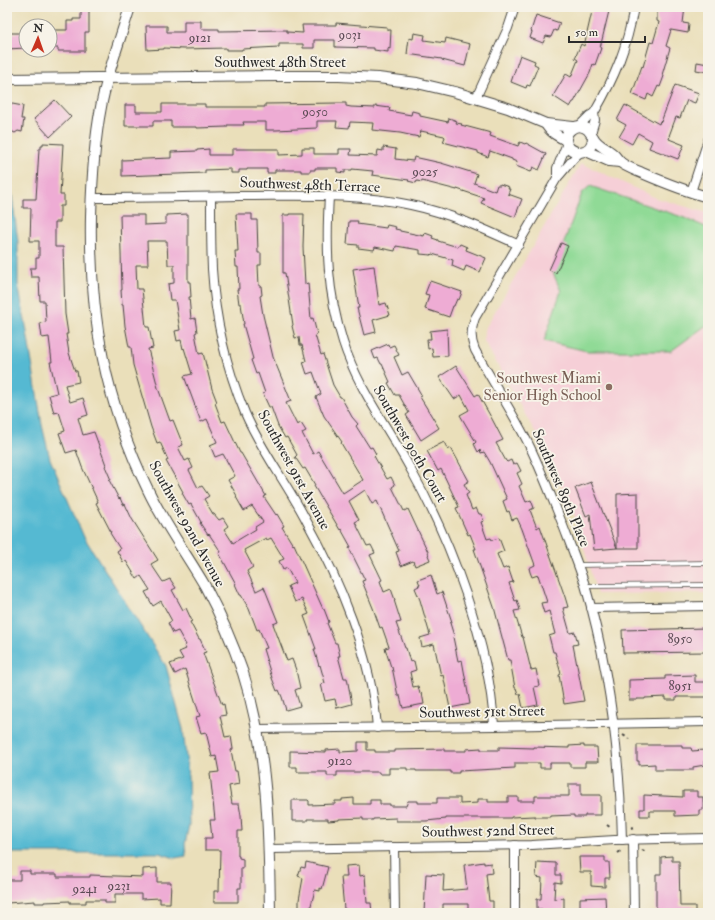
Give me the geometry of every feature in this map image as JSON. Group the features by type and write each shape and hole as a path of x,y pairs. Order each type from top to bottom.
{"street":[{"name":"Southwest 92nd Avenue","path":"130,7 101,107 96,134 92,198 92,281 96,322 106,374 118,417 130,450 150,494 205,588 226,632 243,674 251,701 257,729 266,793 270,913"},
{"path":"476,98 508,28 515,7"},
{"path":"567,142 567,134 594,113 613,80 628,39 634,7"},
{"name":"Southwest 48th Street","path":"7,79 280,76 356,76 390,79 417,83 476,98 508,108 546,124 588,129 602,147 613,154 620,162"},
{"path":"584,151 591,145 594,113"},
{"name":"Southwest 48th Street","path":"546,124 549,129 567,142 570,148 575,152 584,151 608,161 620,162 652,178 708,197"},
{"path":"691,192 708,140"},
{"name":"Southwest 89th Place","path":"557,178 557,168 567,142"},
{"name":"Southwest 89th Place","path":"584,151 574,157 557,178 476,318 472,327 471,341 530,446 585,586 607,684 613,724 621,800 622,840"},
{"name":"Southwest 48th Terrace","path":"92,198 329,196 373,199 413,206 466,222 519,244"},
{"name":"Southwest 90th Court","path":"329,196 327,246 329,280 334,308 343,342 358,380 412,470 433,512 449,552 465,593 479,638 491,694 494,726"},
{"name":"Southwest 91st Avenue","path":"211,197 214,289 220,331 230,372 245,413 260,444 305,518 329,564 343,596 354,626 370,680 377,728"},
{"path":"591,608 708,606"},
{"name":"Southwest 51st Street","path":"257,729 708,722"},
{"name":"Southwest 52nd Street","path":"269,849 514,845 633,839 708,838"},
{"path":"633,839 634,913"},
{"path":"514,845 515,913"},
{"path":"394,847 395,913"}],"lane":[{"path":"578,565 708,563"},
{"path":"585,586 708,585"}],"path":[{"path":"624,735 629,739"},
{"path":"607,825 611,828"},
{"path":"631,828 636,826"},
{"path":"618,853 622,850"},
{"path":"642,850 647,852"}],"shaded area":[{"name":"Southwest Miami Senior High School","path":"581,163 656,198 708,213 708,593 597,594 573,510 536,434 483,339 486,327"}],"green space":[{"path":"590,186 682,217 708,228 708,324 671,351 587,351 544,341 561,291 553,273 582,193"}],"water":[{"path":"7,171 9,172 18,242 18,284 42,425 50,459 84,537 166,666 183,729 188,776 189,825 185,844 186,856 175,858 159,853 7,853"}],"building":[{"path":"81,7 89,7 89,32 85,32 85,51 58,51 58,30 67,30 67,21 81,19"},
{"path":"593,7 609,11 601,48 595,65 593,64 590,73 570,107 553,96 566,74 571,77 578,60 575,58 581,44 584,46"},
{"path":"657,7 685,7 683,23 689,24 688,33 671,30 666,46 670,48 662,75 664,76 660,87 658,86 653,97 648,94 646,100 632,94 642,66 643,67 650,42 653,43 659,22 657,21"},
{"path":"536,15 560,23 557,31 554,30 551,37 546,36 543,43 530,38"},
{"path":"184,21 201,21 201,29 219,29 219,31 287,30 287,32 303,33 302,25 336,25 336,23 387,27 387,30 391,30 390,49 388,48 388,52 374,50 374,48 335,47 335,40 314,40 314,48 303,48 303,44 279,44 279,47 242,50 226,50 226,48 164,48 147,50 146,26 167,26 167,32 184,32"},
{"path":"7,33 18,33 18,48 7,49"},
{"path":"414,33 425,35 424,40 445,43 446,38 470,44 465,66 442,59 407,54 409,38 413,39"},
{"path":"520,55 535,61 534,64 538,66 530,86 527,85 526,88 511,82"},
{"path":"697,62 708,64 708,72 696,70"},
{"path":"675,85 699,93 695,103 687,100 680,118 676,117 669,136 669,139 684,145 678,159 649,148 652,141 638,133 632,144 619,137 626,125 617,120 625,105 659,124"},
{"path":"55,100 71,117 50,137 34,119"},
{"path":"7,103 23,106 21,119 24,119 22,132 18,131 15,133 11,131 11,129 7,129"},
{"path":"346,103 346,106 351,107 375,108 375,106 390,108 389,111 411,115 412,111 420,113 420,116 448,122 449,118 457,121 456,123 491,133 490,136 518,146 520,142 526,143 546,154 539,170 533,167 531,172 516,166 517,162 512,159 490,151 488,157 478,153 478,151 443,142 444,136 421,131 419,137 372,130 373,123 350,122 349,128 336,127 337,121 317,121 317,128 276,130 266,130 266,122 243,122 244,125 197,128 171,127 171,121 153,121 153,126 125,126 125,105 136,105 136,112 162,112 162,104 205,104 205,107 265,107 265,104"},
{"path":"43,143 63,144 60,195 64,195 64,206 60,206 60,222 55,222 55,247 63,247 65,314 68,334 66,334 69,353 75,371 77,371 79,382 65,385 70,402 83,398 88,415 78,418 83,435 94,432 111,480 109,480 119,499 120,498 123,505 125,504 132,519 158,560 151,564 163,582 170,579 176,588 172,590 183,610 186,608 192,621 190,622 206,652 203,653 222,705 224,704 226,715 220,716 225,737 231,736 233,749 231,750 239,784 229,786 232,804 239,804 241,816 242,831 238,831 238,856 239,858 243,859 243,868 241,868 241,888 238,888 238,902 214,902 214,891 219,891 220,850 205,850 205,838 212,838 210,820 215,820 210,773 219,772 216,756 212,757 206,732 201,733 196,717 200,716 185,669 175,674 170,664 183,659 179,652 186,649 184,646 186,645 178,631 173,633 168,623 172,621 161,601 153,606 145,592 150,590 141,576 137,579 126,561 123,562 117,551 120,549 110,533 111,532 96,503 98,502 76,450 66,453 59,433 65,431 59,412 54,413 49,395 57,393 50,362 52,362 49,337 42,338 40,323 46,322 45,301 40,301 39,277 31,277 30,268 36,268 36,258 39,258 39,241 30,241 31,208 23,208 23,199 36,199 39,149 41,149 41,145 43,145"},
{"path":"383,147 396,149 395,159 413,161 414,157 441,163 477,174 474,183 495,191 497,185 500,184 509,187 508,189 510,189 508,194 522,199 515,217 481,203 484,198 457,189 422,181 417,181 416,183 408,181 409,180 372,175 373,171 352,169 345,170 345,173 337,172 337,168 315,168 315,170 310,170 310,172 301,172 301,170 275,170 275,173 267,173 267,169 247,169 239,170 239,173 231,173 231,169 205,170 205,173 122,176 122,160 171,158 171,152 209,149 209,155 232,155 232,149 279,149 279,155 302,154 302,148 314,148 314,154 339,154 339,149 351,149 350,155 377,156 378,150 383,151"},
{"path":"188,214 188,282 190,282 191,297 189,297 191,319 195,318 197,332 195,333 199,354 203,353 212,389 217,402 215,403 222,422 225,421 240,453 266,496 264,497 276,515 277,514 284,526 282,527 293,545 294,544 324,609 329,622 327,623 335,643 337,643 340,656 338,656 344,678 347,678 352,704 337,708 335,699 325,701 321,684 325,683 314,649 316,649 304,616 309,614 302,599 295,602 288,586 295,583 287,568 283,570 279,561 284,559 271,538 267,540 266,538 244,550 253,567 247,571 256,591 264,587 278,622 273,624 287,661 292,659 296,670 300,688 295,690 300,706 286,710 279,690 277,691 272,678 263,649 267,648 259,629 257,630 249,609 240,595 236,584 219,553 221,552 200,523 201,522 191,504 189,505 166,461 168,460 160,442 157,443 133,365 131,347 129,347 125,326 121,290 120,215 144,215 144,225 166,224 166,215","holes":["147,241 167,241 168,265 174,265 174,283 168,284 170,300 175,300 180,330 175,331 177,341 181,340 192,374 184,376 201,422 207,419 217,442 210,445 215,457 223,454 235,476 228,480 237,496 236,497 244,511 252,506 263,522 255,527 256,529 233,543 224,529 228,526 223,518 219,520 213,514 204,499 209,496 202,486 198,488 189,470 193,468 189,459 185,461 178,447 183,445 173,420 170,421 158,388 148,349 153,348 149,327 146,327 142,289 137,289 136,265 148,265"]},
{"path":"236,214 252,214 252,220 257,220 258,253 261,253 261,265 258,265 259,286 261,286 262,295 260,296 263,315 273,357 291,401 286,403 297,425 301,423 306,431 302,433 313,454 318,451 343,493 363,480 341,443 342,442 324,416 316,397 321,394 313,372 307,374 303,362 306,361 302,345 300,345 299,337 295,338 292,326 285,273 283,273 283,215 304,214 303,247 305,284 308,283 311,319 313,318 317,334 315,335 321,355 323,354 333,385 352,417 358,424 356,426 370,448 372,447 376,454 374,456 387,479 391,477 395,485 392,487 404,511 408,509 429,554 430,560 415,566 413,561 401,566 396,552 399,551 377,501 372,504 365,490 349,501 359,520 355,522 367,546 371,545 375,553 370,555 382,580 380,581 384,592 391,589 401,622 396,623 410,662 414,661 416,670 410,672 413,687 418,686 420,694 422,693 424,704 403,708 400,696 398,696 392,667 385,648 389,647 362,581 365,580 349,548 351,547 314,486 315,485 305,468 303,469 295,457 297,455 287,437 285,438 278,426 271,407 269,407 263,394 265,393 258,373 256,374 251,360 253,359 243,324 241,304 239,304 237,289 239,289 238,267 236,267 235,251 238,251"},
{"path":"349,221 358,221 357,224 386,228 387,225 396,227 395,229 400,231 424,236 425,233 433,236 432,238 438,241 458,247 460,244 467,247 466,250 486,258 480,272 466,266 464,271 452,266 453,260 432,254 420,254 420,250 396,246 395,251 375,247 374,250 358,248 358,245 347,244"},
{"path":"561,243 568,246 556,273 549,270"},
{"path":"374,266 379,305 386,303 390,315 373,320 376,332 364,335 357,308 359,308 353,269"},
{"path":"430,281 462,292 459,300 457,299 453,306 449,317 425,309 429,295 425,294"},
{"path":"447,329 448,356 433,357 432,348 428,349 427,339 431,339 430,331"},
{"path":"388,344 389,347 394,345 399,355 394,357 402,375 408,372 422,396 420,397 439,428 421,440 406,415 409,413 399,395 395,395 388,383 390,382 382,364 378,358 375,359 372,351"},
{"path":"456,366 475,396 478,394 492,419 503,440 496,443 506,461 511,460 513,465 517,463 521,471 517,473 522,484 519,486 526,502 531,500 534,508 530,510 537,528 540,526 568,607 563,608 570,633 575,632 578,644 573,645 584,701 564,704 559,675 561,674 549,636 555,634 549,611 544,613 541,603 547,602 538,575 532,577 530,572 529,568 535,565 522,529 517,518 512,520 509,511 507,512 503,501 507,499 490,462 484,452 481,453 480,450 478,452 474,444 476,442 460,415 469,410 461,395 454,399 439,377"},
{"path":"444,442 448,450 451,448 469,481 464,484 469,493 466,495 472,510 476,508 479,514 481,514 484,521 481,522 487,539 491,538 492,540 499,538 504,551 497,554 503,569 508,567 513,582 509,583 515,601 517,600 520,610 514,611 523,637 531,670 536,669 539,686 534,687 538,705 523,708 520,694 518,694 515,688 510,660 508,660 494,607 474,549 476,549 456,508 459,507 441,469 438,471 427,451"},
{"path":"591,482 617,548 594,550 590,514 586,516 575,488"},
{"path":"638,493 638,548 617,548 617,494"},
{"path":"431,575 437,594 442,592 452,622 450,623 454,636 458,661 462,660 470,704 450,708 443,675 441,676 434,644 422,647 420,638 430,635 415,588 420,585 418,580"},
{"path":"707,628 708,652 623,653 622,630"},
{"path":"695,675 695,682 708,682 708,697 676,697 676,700 666,700 666,697 629,700 629,680 665,679 665,676"},
{"path":"358,742 367,742 367,750 375,750 375,752 444,749 444,751 466,751 466,749 481,748 481,750 499,750 499,747 569,748 569,746 584,745 584,747 597,747 598,762 585,762 585,767 570,767 570,763 550,763 550,768 540,768 540,763 515,763 515,768 459,771 459,773 450,773 450,771 416,771 407,770 407,768 389,768 389,774 379,774 379,772 337,772 337,776 327,776 327,772 297,772 297,767 290,767 290,751 326,752 326,750 340,749 340,752 358,751"},
{"path":"637,745 682,745 682,748 691,748 692,751 705,750 705,765 693,767 693,770 655,770 655,764 639,765 639,761 637,761"},
{"path":"569,784 581,784 581,795 601,795 601,815 585,815 585,817 574,817 574,815 511,818 446,818 426,821 396,821 396,818 363,820 363,818 328,821 328,819 307,819 307,821 292,821 292,800 308,800 309,805 335,804 335,801 354,798 354,804 370,804 370,800 380,800 380,804 390,804 390,806 406,806 408,801 418,801 418,803 437,803 437,798 460,798 460,804 478,803 478,799 488,799 488,802 508,802 508,797 518,797 518,801 535,801 535,796 569,796"},
{"path":"683,791 697,791 697,797 703,797 703,810 699,810 699,815 675,816 675,811 650,811 650,816 640,816 640,809 644,809 644,795 683,797"},
{"path":"672,856 672,861 679,861 680,906 695,906 695,913 656,913 656,874 661,874 661,857"},
{"path":"579,857 605,857 605,862 609,862 610,878 605,878 605,887 591,886 591,872 580,872"},
{"path":"306,862 328,867 322,889 320,888 320,891 315,890 309,913 299,913 299,900 303,878 298,876 301,867 305,868"},
{"path":"484,862 484,864 491,863 492,873 486,874 489,901 493,901 493,911 486,911 486,913 468,913 468,904 443,904 443,913 424,913 426,874 444,875 443,891 467,889 464,865"},
{"path":"537,862 556,863 556,875 561,875 561,883 555,882 554,899 564,898 564,913 542,913 542,909 537,909 537,899 541,899 542,878 536,877"},
{"path":"359,865 360,876 365,875 367,903 371,903 372,913 347,913 346,909 344,909 341,877 347,877 346,866"},
{"path":"157,868 157,882 171,882 170,903 160,903 160,898 141,899 141,894 115,894 115,903 105,903 105,900 86,900 86,903 70,903 70,901 35,903 35,901 7,903 7,880 20,880 20,871 30,871 30,874 57,874 57,877 90,877 90,875 143,877 143,869"},
{"path":"605,897 606,913 580,912 580,898"}],"place":[{"name":"Southwest Miami Senior High School","path":"609,387"}]}
